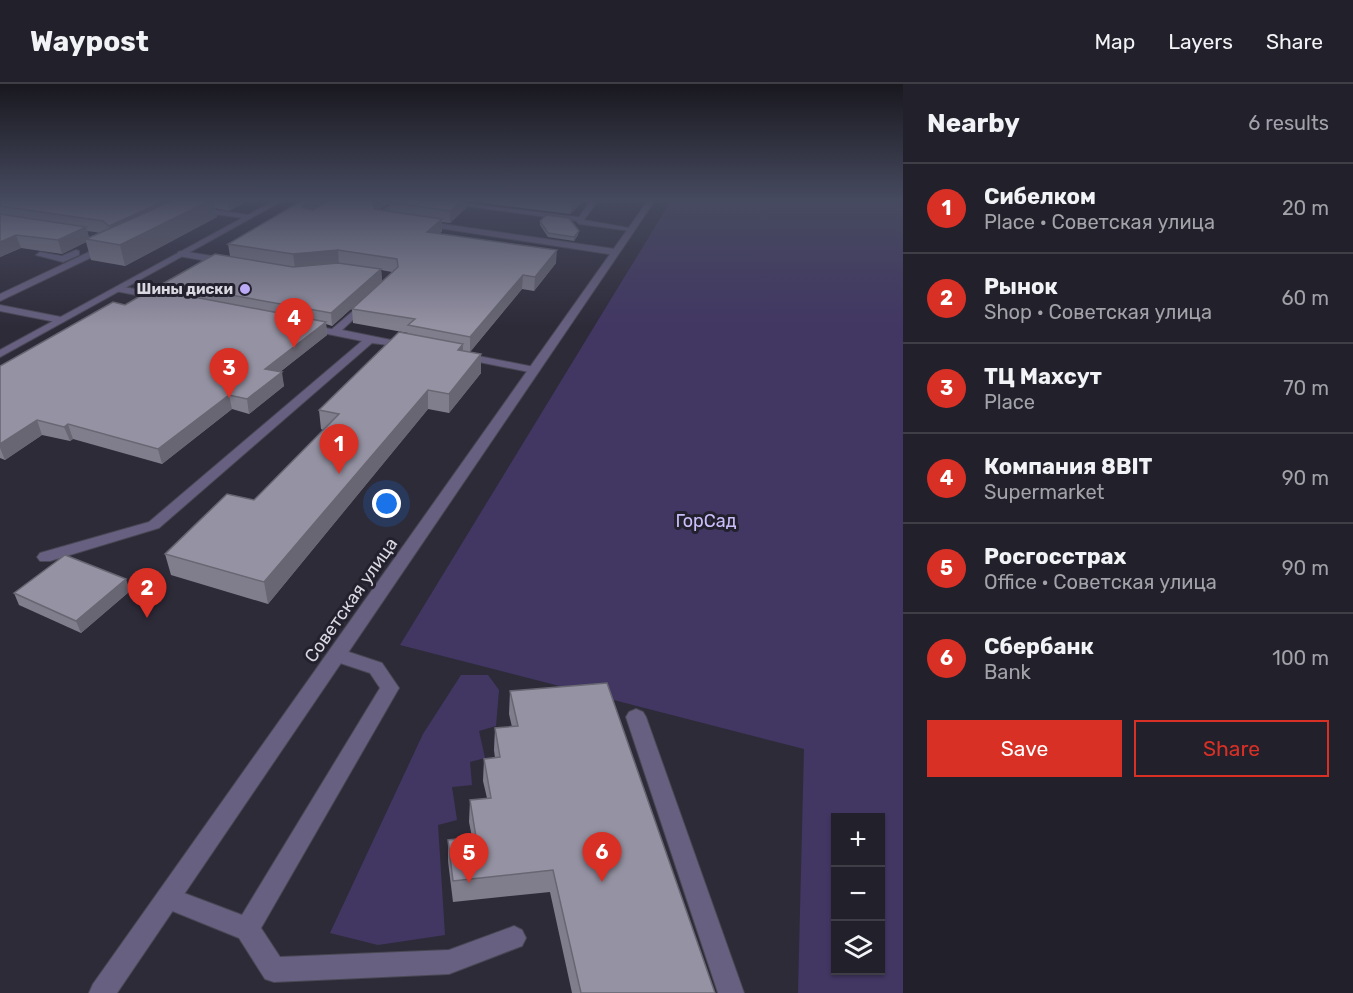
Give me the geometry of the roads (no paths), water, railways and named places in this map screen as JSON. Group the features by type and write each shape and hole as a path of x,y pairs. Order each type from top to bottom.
{"street":[{"path":"40,255 63,259 109,241"},
{"path":"0,298 109,241"},
{"path":"0,354 204,241"},
{"path":"543,241 615,252"},
{"name":"Советская улица","path":"102,993 622,241"},
{"path":"181,254 238,263"},
{"path":"118,289 174,299"},
{"path":"334,332 377,293"},
{"path":"0,308 61,320"},
{"path":"292,324 417,348"},
{"path":"45,557 154,525 370,339"},
{"path":"452,354 534,370"},
{"path":"247,929 390,688 376,668 337,655"},
{"path":"636,717 731,993"},
{"path":"168,898 247,929 274,970 449,962 514,938"}],"place":[{"name":"Шины диски","path":"245,289"},
{"name":"Компания 8BIT","path":"294,348"},
{"name":"ТЦ Махсут","path":"229,398"},
{"name":"Сибелком","path":"339,474"},
{"name":"Рынок","path":"147,618"},
{"name":"Сбербанк","path":"602,882"},
{"name":"Росгосстрах","path":"469,883"}],"park label":[{"name":"ГорСад","path":"706,521"}]}
